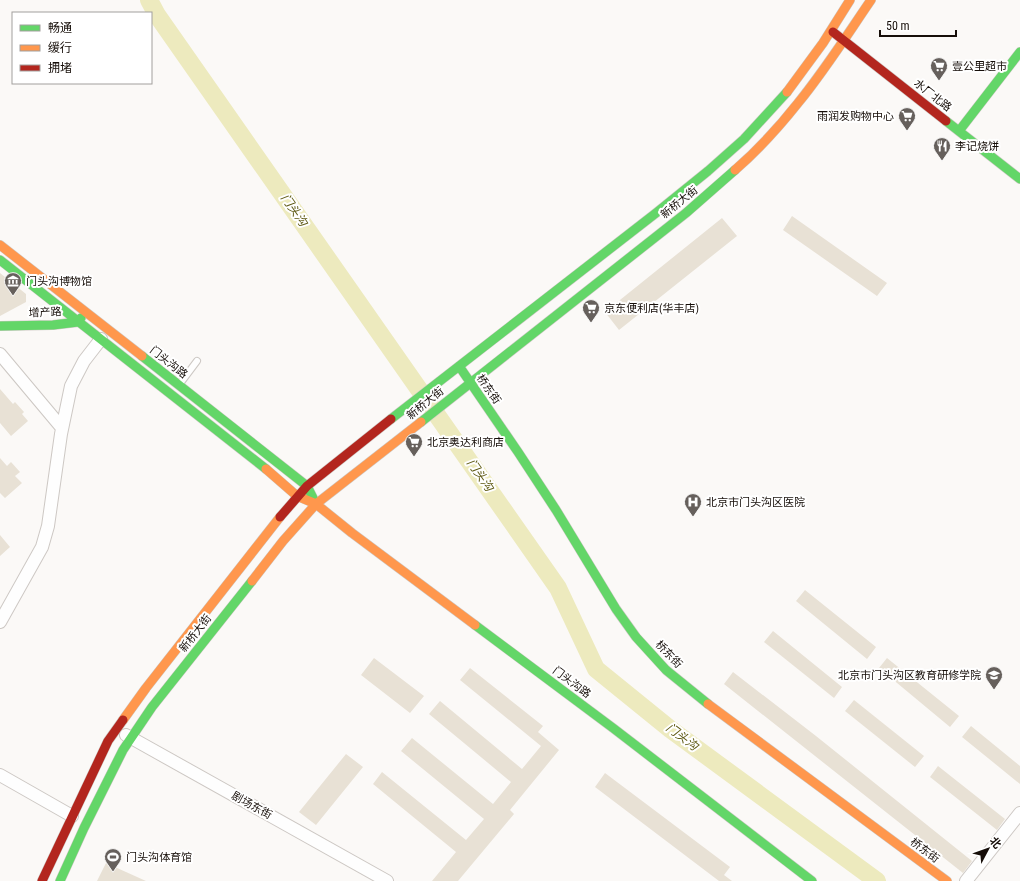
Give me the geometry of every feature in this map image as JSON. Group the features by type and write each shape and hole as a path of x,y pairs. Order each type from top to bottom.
{"main road":[{"name":"新桥大街","path":"42,881 108,742 165,663 273,524 297,496 307,486 389,420 675,198 744,139 788,91 823,43 850,0"},
{"name":"新桥大街","path":"60,881 84,828 130,738 152,707 278,547 316,504 686,213 744,162 772,134 799,103 844,40 853,33 871,0"},
{"path":"837,21 853,33"},
{"name":"水厂北路","path":"831,30 961,125 1020,179"},
{"path":"1020,52 961,125 1020,168"},
{"name":"门头沟路","path":"0,245 307,486 316,504"},
{"name":"门头沟路","path":"0,260 262,466 297,496 316,504 352,533 612,728 812,881"},
{"name":"增产路","path":"0,326 53,325 78,322 85,311"},
{"name":"桥东街","path":"459,366 556,510 616,609 636,637 666,670 698,697 947,881"}],"street":[{"path":"0,622 31,564 42,547 48,526 62,428 71,386 84,361 101,339"},
{"path":"0,354 62,428"},
{"name":"剧场东街","path":"116,730 387,881"},
{"path":"0,775 72,816"},
{"path":"966,881 1020,813"}],"lane":[{"path":"171,395 197,361"}],"building":[{"path":"792,216 887,283 877,296 783,230"},
{"path":"722,218 737,236 619,330 605,312"},
{"name":"门头沟博物馆","path":"0,273 26,294 26,302 0,316"},
{"path":"0,389 13,404 15,402 24,412 22,414 28,421 11,436 0,423"},
{"path":"0,458 7,466 11,462 20,472 15,476 22,483 5,498 0,493"},
{"path":"0,535 10,547 0,556"},
{"path":"805,590 876,647 867,659 796,601"},
{"path":"773,631 842,687 834,698 764,642"},
{"path":"374,658 424,696 410,713 361,675"},
{"path":"887,658 959,716 950,727 879,668"},
{"path":"470,668 543,726 538,732 559,750 510,810 514,814 458,881 432,881 456,852 373,784 382,772 466,840 484,819 401,751 412,738 493,804 511,782 429,714 440,701 522,769 541,746 460,680"},
{"path":"733,672 816,736 972,861 963,873 724,684"},
{"path":"854,700 924,756 915,767 845,711"},
{"path":"971,726 1020,766 1020,784 962,737"},
{"path":"346,754 363,767 316,825 299,812"},
{"path":"938,766 1005,819 997,830 930,777"},
{"path":"605,773 730,867 724,875 732,881 719,881 595,787"},
{"name":"门头沟体育馆","path":"106,863 146,881 97,881"}],"waterway":[{"name":"门头沟","path":"149,0 157,15 558,588 596,669 670,729 877,881"}],"traffic: fast":[{"path":"959,131 1020,52"},
{"path":"391,419 708,171 744,139 787,92"},
{"path":"946,121 1020,179"},
{"path":"421,422 686,213 735,170"},
{"path":"0,260 266,469"},
{"path":"0,326 53,325 78,322 81,318"},
{"path":"142,356 307,486 313,498"},
{"path":"459,366 556,510 616,609 636,637 666,670 708,704"},
{"path":"60,881 84,828 123,750 152,707 252,581"},
{"path":"475,625 613,728 812,881"}],"traffic: slow":[{"path":"787,92 823,43 850,0"},
{"path":"735,170 768,138 808,91 871,0"},
{"path":"0,245 142,356"},
{"path":"252,581 283,541 316,504 421,422"},
{"path":"266,469 297,496 316,504 352,533 475,625"},
{"path":"123,720 146,688 280,517"},
{"path":"708,704 947,881"}],"traffic: jam":[{"path":"833,32 946,121"},
{"path":"280,517 307,486 391,419"},
{"path":"42,881 108,741 123,720"}],"place":[{"name":"壹公里超市","path":"939,81"},
{"name":"雨润发购物中心","path":"907,131"},
{"name":"李记烧饼","path":"942,161"},
{"name":"门头沟博物馆","path":"13,296"},
{"name":"京东便利店(华丰店)","path":"591,323"},
{"name":"北京奥达利商店","path":"414,457"},
{"name":"北京市门头沟区医院","path":"693,517"},
{"name":"北京市门头沟区教育研修学院","path":"994,690"},
{"name":"门头沟体育馆","path":"113,872"}]}
